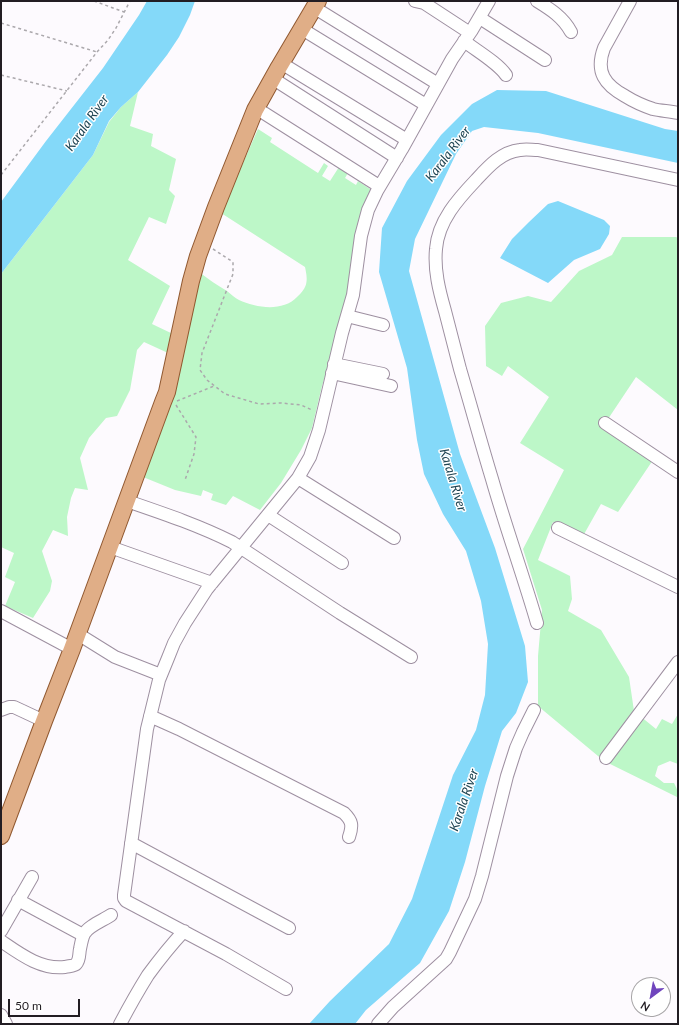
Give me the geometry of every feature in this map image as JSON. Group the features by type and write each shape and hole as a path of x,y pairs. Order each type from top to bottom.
{"main road":[{"path":"1,836 78,634 166,392 186,300 203,242 256,108 272,78 317,4"}],"street":[{"path":"415,1 424,3 467,37 506,75"},
{"path":"286,989 184,931 126,901 124,895 147,729 159,680 174,643 201,597 298,478 310,457 315,445 353,295 361,236 368,210 379,186 397,158 452,59 480,18 489,1"},
{"path":"630,1 604,48 600,66 603,77 612,88 632,101 653,109 678,113"},
{"path":"543,3 560,17 571,32"},
{"path":"317,4 438,84"},
{"path":"480,18 545,60"},
{"path":"302,29 426,105"},
{"path":"281,63 407,140"},
{"path":"272,78 397,158"},
{"path":"256,108 379,186"},
{"path":"536,624 452,340 439,288 435,263 438,233 456,203 489,166 510,152 519,150 538,150 678,180"},
{"path":"347,316 383,326"},
{"path":"334,368 383,374"},
{"path":"334,368 391,386"},
{"path":"605,423 678,472"},
{"path":"298,478 394,538"},
{"path":"127,501 215,533 241,548 411,657"},
{"path":"268,515 342,563"},
{"path":"558,528 678,587"},
{"path":"110,547 212,583"},
{"path":"1,611 72,649"},
{"path":"78,634 115,657 161,675"},
{"path":"606,758 678,662"},
{"path":"1,710 8,707 14,707 44,721"},
{"path":"378,1024 393,1007 446,959 450,952 475,899 507,776 516,748 534,710"},
{"path":"150,716 179,729 344,813 349,818 351,823 352,828 349,837"},
{"path":"131,843 289,928"},
{"path":"1,931 32,877"},
{"path":"18,900 83,935"},
{"path":"1,942 18,953 44,966 73,966 78,961 83,935 89,928 112,916"},
{"path":"120,1024 148,976 164,954 184,931"},
{"path":"1,1015 6,1024"}],"path":[{"path":"94,1 124,12"},
{"path":"1,175 108,40 130,1"},
{"path":"1,23 97,52"},
{"path":"1,75 67,90"},
{"path":"203,242 233,262 233,274 202,353 200,370 207,380 225,394 259,404 281,403 300,405 322,415"},
{"path":"185,480 194,454 196,437 174,402 214,386"}],"green space":[{"path":"138,92 130,126 153,134 151,146 176,159 169,190 175,196 166,224 149,217 128,260 170,286 152,324 173,334 168,353 144,342 137,350 130,390 117,416 106,418 89,438 80,458 88,490 75,488 67,517 68,536 53,530 42,551 52,581 50,591 33,618 5,606 15,582 5,577 14,553 1,547 1,274 93,155 109,122 121,107"},
{"path":"258,129 272,138 270,142 318,173 324,163 328,166 322,176 330,181 339,167 348,173 345,178 356,185 358,181 373,191 350,296 322,386 312,428 301,450 281,483 260,510 233,496 226,505 211,500 213,494 203,490 201,496 175,490 143,477 199,272 239,300 261,307 277,307 291,302 301,293 306,284 307,276 305,267 221,213"},
{"path":"622,237 678,238 678,410 636,377 606,422 655,457 618,512 601,504 583,536 553,522 538,560 570,576 572,599 568,611 601,630 629,677 634,711 656,729 662,719 672,724 678,714 678,764 670,761 658,766 655,776 664,783 674,783 678,795 677,797 604,761 538,706 538,656 542,610 523,549 564,470 520,443 549,397 508,366 502,376 486,366 485,326 501,303 528,296 551,302 579,271 612,255"}],"water":[{"name":"Karala River","path":"147,1 195,1 179,37 167,55 138,92 121,107 109,121 93,155 1,274 1,202 103,68"},
{"name":"Karala River","path":"497,90 546,91 665,129 678,131 678,163 538,133 484,127 472,131 456,154 415,239 409,271 460,454 495,548 525,646 528,682 516,713 502,731 485,786 465,862 449,911 420,963 366,1010 355,1024 309,1024 330,1001 389,944 412,899 453,775 476,730 485,695 488,644 481,601 466,551 443,514 424,474 417,440 407,368 379,272 382,228 407,181 441,135 472,104"},
{"path":"558,201 604,220 610,226 609,234 600,249 574,260 548,283 500,258 512,239 529,222 548,204"}]}
